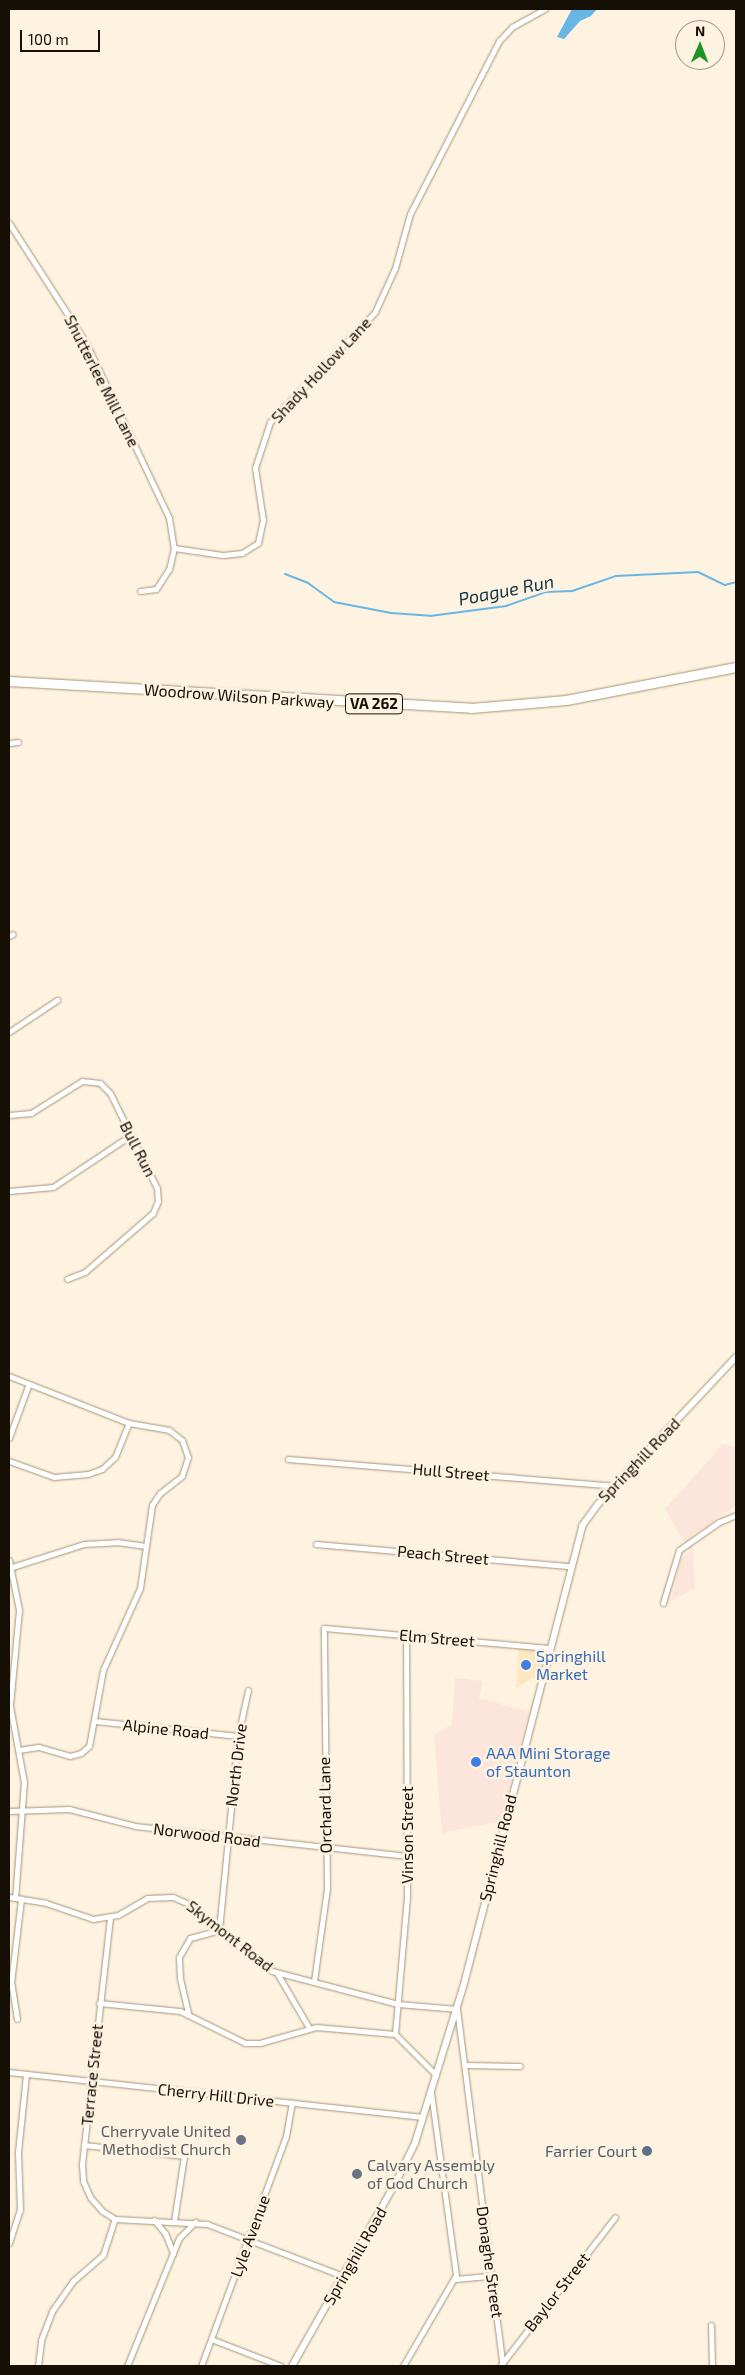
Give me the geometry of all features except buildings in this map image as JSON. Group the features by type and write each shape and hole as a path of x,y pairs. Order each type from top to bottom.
{"highway":[{"name":"Woodrow Wilson Parkway","path":"9,681 470,708 573,699 736,667"}],"street":[{"name":"Shady Hollow Lane","path":"174,548 222,555 242,553 258,543 263,520 256,468 272,419 317,376 374,312 392,276 410,214 500,41 512,27 545,9"},
{"name":"Shutterlee Mill Lane","path":"9,223 86,343 169,518 174,548"},
{"path":"140,591 152,591 164,580 174,548"},
{"path":"9,743 18,742"},
{"path":"9,1032 57,1000"},
{"name":"Bull Run","path":"9,1115 29,1114 79,1083 94,1081 107,1089 157,1188 156,1207 85,1272 67,1279"},
{"path":"9,1191 54,1186 131,1136"},
{"name":"Springhill Road","path":"292,2366 401,2173 423,2117 456,2009 570,1566 584,1522 614,1486 736,1357"},
{"path":"9,1376 28,1386 129,1423 172,1431 184,1442 188,1455 182,1476 153,1504 140,1588 103,1670 90,1744 78,1754 63,1756 38,1747 20,1750"},
{"path":"9,1438 28,1386"},
{"path":"9,1460 54,1477 88,1474 102,1468 115,1457 129,1423"},
{"name":"Hull Street","path":"288,1458 614,1486"},
{"path":"664,1604 679,1550 719,1522 736,1515"},
{"path":"10,1568 84,1544 116,1542 146,1546"},
{"name":"Peach Street","path":"316,1544 570,1566"},
{"path":"9,1560 19,1616 10,1698 24,1782 11,1983 18,2019"},
{"name":"Elm Street","path":"324,1628 549,1648"},
{"name":"Orchard Lane","path":"314,1981 327,1894 324,1628"},
{"name":"Vinson Street","path":"395,2034 407,1897 406,1635"},
{"name":"North Drive","path":"219,1930 238,1736 248,1690"},
{"name":"Alpine Road","path":"94,1722 238,1736"},
{"name":"Norwood Road","path":"9,1811 69,1809 135,1826 227,1838 407,1856"},
{"name":"Skymont Road","path":"15,1898 46,1902 84,1918 110,1918 146,1898 170,1896 193,1906 254,1959 277,1973 398,2004 456,2009"},
{"name":"Terrace Street","path":"110,1918 82,2173 87,2192 102,2211 115,2219"},
{"path":"188,2013 179,1970 181,1948 190,1938 219,1930"},
{"path":"277,1973 309,2028"},
{"path":"100,2003 188,2013 225,2036 245,2043 260,2043 309,2028 395,2034 436,2075"},
{"name":"Donaghe Street","path":"456,2009 465,2065 502,2365"},
{"path":"465,2065 520,2066"},
{"name":"Cherry Hill Drive","path":"9,2072 423,2117"},
{"path":"9,2243 20,2210 18,2152 26,2074"},
{"path":"403,2366 455,2279 431,2090"},
{"name":"Lyle Avenue","path":"200,2366 286,2136 292,2103"},
{"path":"84,2145 184,2156 174,2221"},
{"name":"Baylor Street","path":"502,2365 615,2218"},
{"path":"38,2366 41,2340 52,2311 68,2286 103,2255 115,2219 196,2222 249,2239 342,2276"},
{"path":"154,2220 165,2233 173,2253"},
{"path":"127,2366 183,2232 196,2222"},
{"path":"455,2279 491,2276"},
{"path":"711,2325 712,2366"},
{"path":"211,2339 282,2366"}],"shaded area":[{"path":"723,1444 736,1447 736,1505 692,1536 695,1588 671,1601 681,1559 690,1552 665,1509"},
{"path":"519,1648 545,1650 539,1675 516,1688"},
{"name":"AAA Mini Storage of Staunton","path":"455,1678 483,1681 479,1698 529,1712 501,1821 442,1833 434,1735 452,1724"}],"water":[{"path":"572,9 597,9 591,16 580,21 564,39 557,37"}],"waterway":[{"name":"Poague Run","path":"285,574 308,583 334,602 391,613 430,616 506,606 546,592 572,591 616,576 698,572 725,585 736,582"}],"place":[{"name":"Springhill Market","path":"526,1665"},
{"name":"AAA Mini Storage of Staunton","path":"476,1762"},
{"name":"Cherryvale United Methodist Church","path":"241,2140"},
{"name":"Farrier Court","path":"647,2151"},
{"name":"Calvary Assembly of God Church","path":"357,2174"}]}
